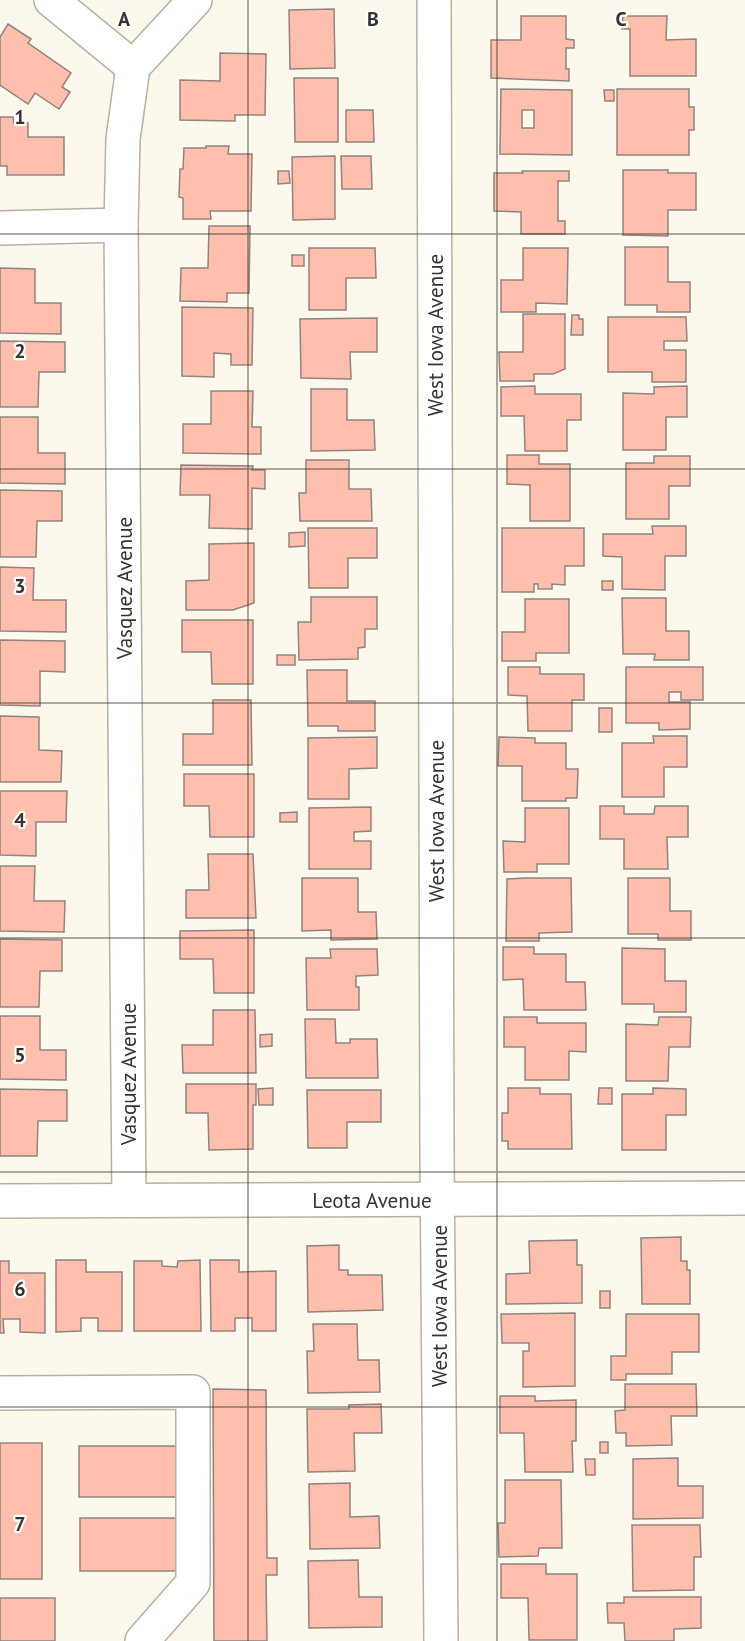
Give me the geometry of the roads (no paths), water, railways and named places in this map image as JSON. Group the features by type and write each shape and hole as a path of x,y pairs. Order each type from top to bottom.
{"street":[{"path":"51,0 133,67 195,0"},
{"name":"West Iowa Avenue","path":"434,0 441,1641"},
{"name":"Vasquez Avenue","path":"129,1200 122,225 123,139 133,67"},
{"path":"0,228 122,225"},
{"name":"Leota Avenue","path":"0,1201 745,1198"},
{"path":"0,1393 193,1392 193,1583 142,1641"}]}
